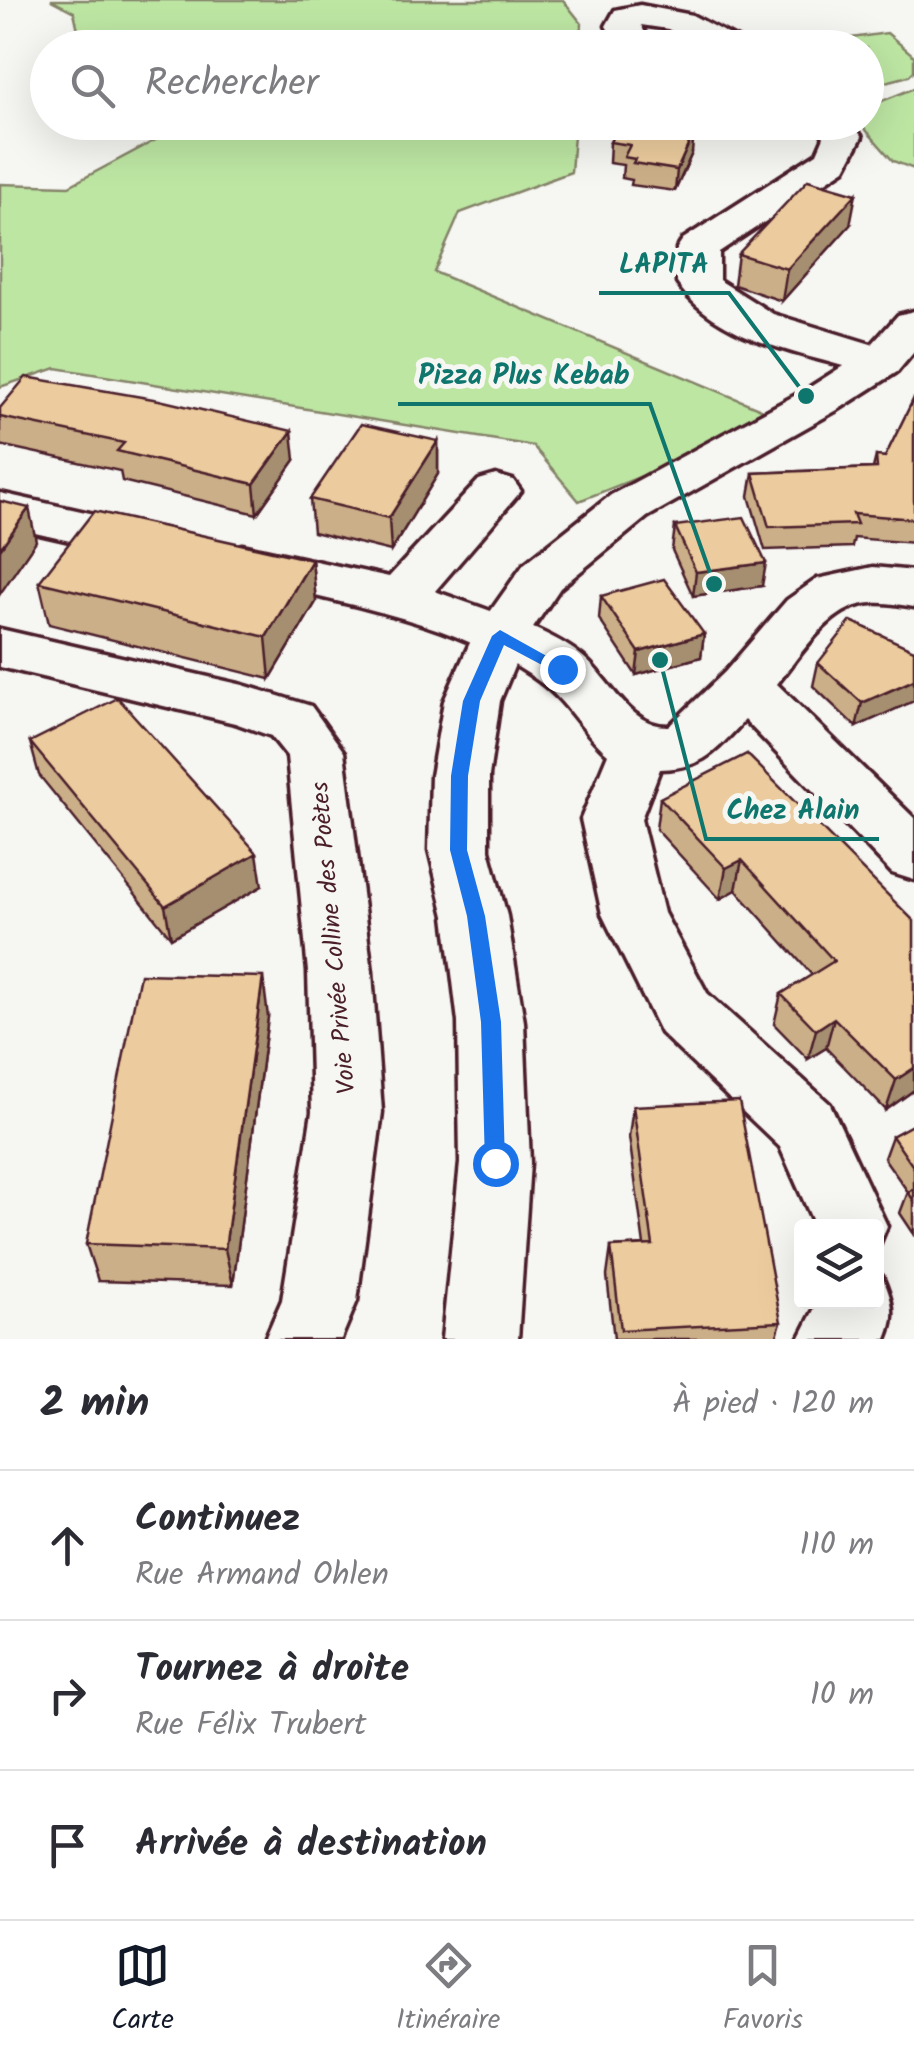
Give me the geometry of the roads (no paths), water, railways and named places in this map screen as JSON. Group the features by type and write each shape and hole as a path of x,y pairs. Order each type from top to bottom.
{"street":[{"path":"625,30 627,17 638,14 680,22 695,30"},
{"path":"841,140 831,161 698,248 698,282 712,300 735,314 897,343"},
{"path":"480,1339 488,1281 495,1163 491,1022 476,916 458,850 460,776 472,701 500,636 542,576 629,506 823,399 897,343"},
{"path":"400,597 496,492"},
{"path":"0,509 400,597 500,636 562,669 612,726 639,748 684,747 745,686 806,613 836,592 873,585 914,589"},
{"name":"Voie Privée Colline des Poètes","path":"0,648 244,706 291,721 315,752 338,954 347,1112 319,1301 303,1339"},
{"path":"745,686 914,856"},
{"path":"639,748 611,819 633,914 684,1014 806,1126 847,1219"},
{"path":"837,1339 856,1320 855,1309"}],"place":[{"name":"LAPITA","path":"806,396"},
{"name":"Pizza Plus Kebab","path":"714,584"},
{"name":"Chez Alain","path":"660,660"}]}
